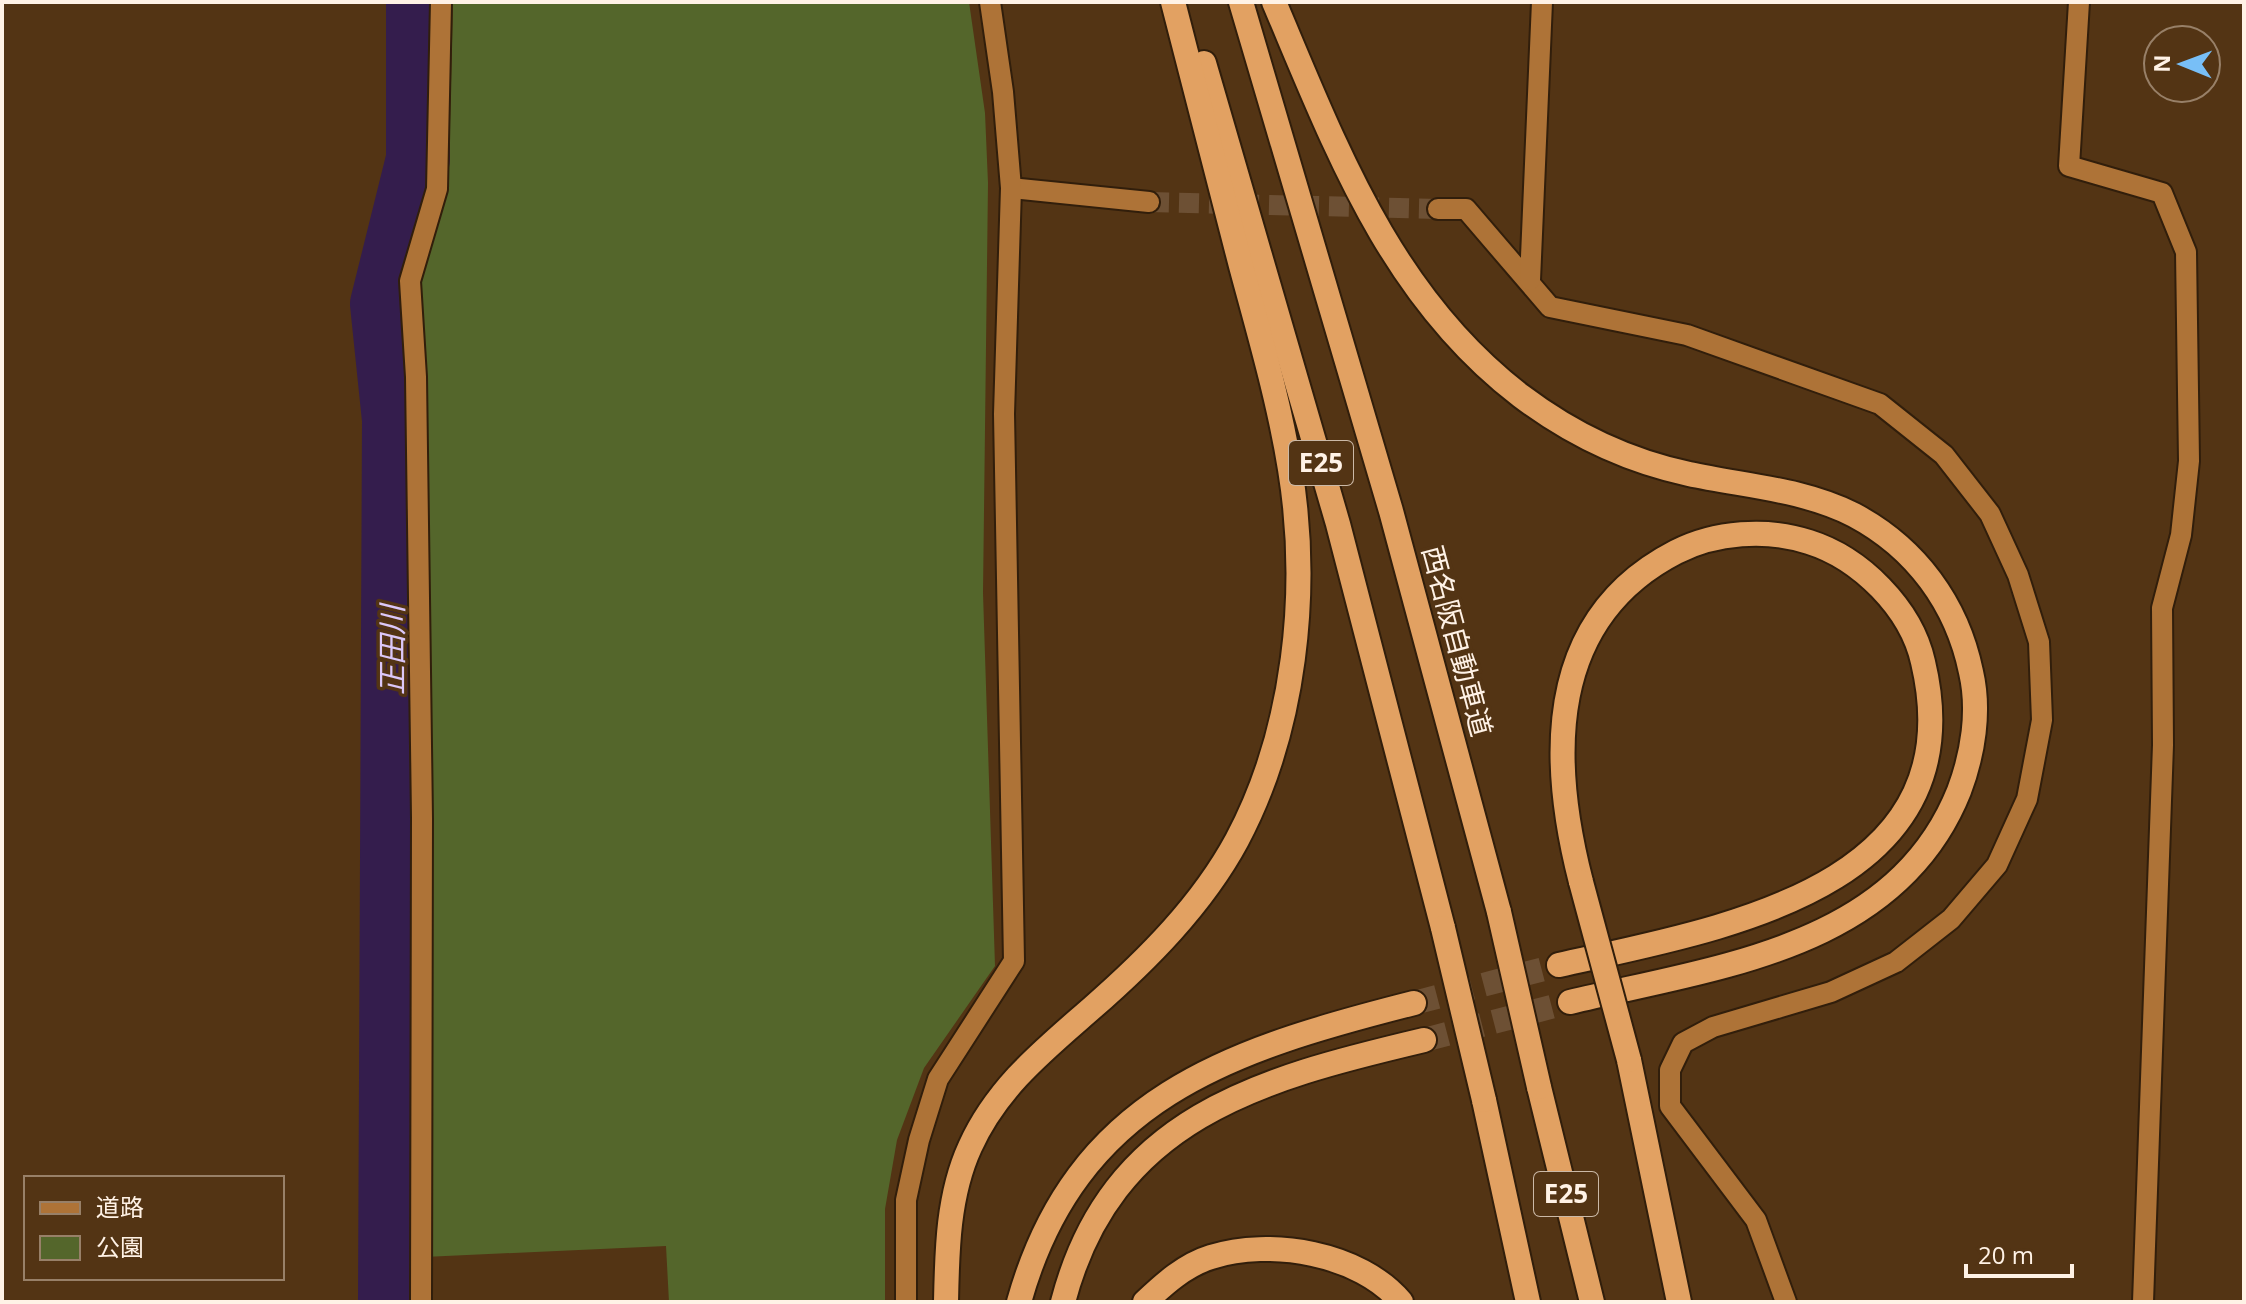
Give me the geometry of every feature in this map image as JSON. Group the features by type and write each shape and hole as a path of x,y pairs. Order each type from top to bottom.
{"highway":[{"path":"946,1302 953,1198 969,1148 997,1097 1040,1051 1155,950 1196,901 1236,841 1267,769 1287,695 1297,622 1297,547 1290,471 1271,383 1173,2"},
{"name":"E25","path":"1185,2 1234,157 1338,524 1443,928 1528,1302"},
{"name":"西名阪自動車道","path":"1241,2 1391,511 1499,912 1592,1302"},
{"path":"1274,2 1338,155 1382,239 1444,324 1484,364 1563,424 1618,451 1686,474 1812,498 1853,515 1890,538 1921,567 1947,603 1965,643 1974,683 1975,728 1966,772 1950,812 1928,849 1896,885 1858,914 1764,954 1570,1002"},
{"path":"1559,965 1748,919 1803,897 1844,874 1878,845 1901,817 1919,784 1932,701 1922,657 1903,617 1877,584 1845,558 1808,541 1766,533 1724,536 1686,547 1650,566 1618,593 1590,631 1569,683 1561,735 1568,833 1581,882 1629,1060 1679,1302"},
{"path":"1019,1302 1039,1244 1059,1203 1114,1134 1148,1106 1180,1084 1267,1045 1329,1024 1414,1003"},
{"path":"1063,1302 1073,1262 1093,1219 1122,1180 1153,1150 1191,1122 1233,1098 1286,1077 1424,1040"},
{"path":"1145,1302 1170,1278 1210,1257 1259,1247 1309,1252 1355,1269 1401,1302"}],"street":[{"path":"421,1302 422,818 416,392 410,281 437,189 441,2"},
{"path":"906,1302 906,1200 938,1079 1014,961 1004,414 1011,188 1003,92 990,2"},
{"path":"1530,280 1542,2"},
{"path":"2079,2 2069,166 2162,193 2186,252 2189,461 2181,535 2162,608 2163,745 2143,1302"},
{"path":"1011,188 1149,202"},
{"path":"1438,209 1466,209 1550,307 1687,335 1880,404 1944,455 1990,514 2018,575 2039,642 2042,720 2027,799 1997,865 1960,908 1896,962 1831,992 1713,1027 1683,1043 1670,1070 1670,1106 1756,1220 1786,1302"}],"green space":[{"path":"453,2 969,2 985,113 988,183 983,593 995,966 924,1068 897,1140 885,1209 885,1302 669,1302 666,1246 424,1257 416,293 443,182 450,122"}],"waterway":[{"name":"正田川","path":"390,1302 394,420 382,304 418,159 418,2"}],"tunnel":[{"path":"1149,202 1438,209"},
{"path":"1414,1003 1559,965"},
{"path":"1424,1040 1570,1002"}]}
